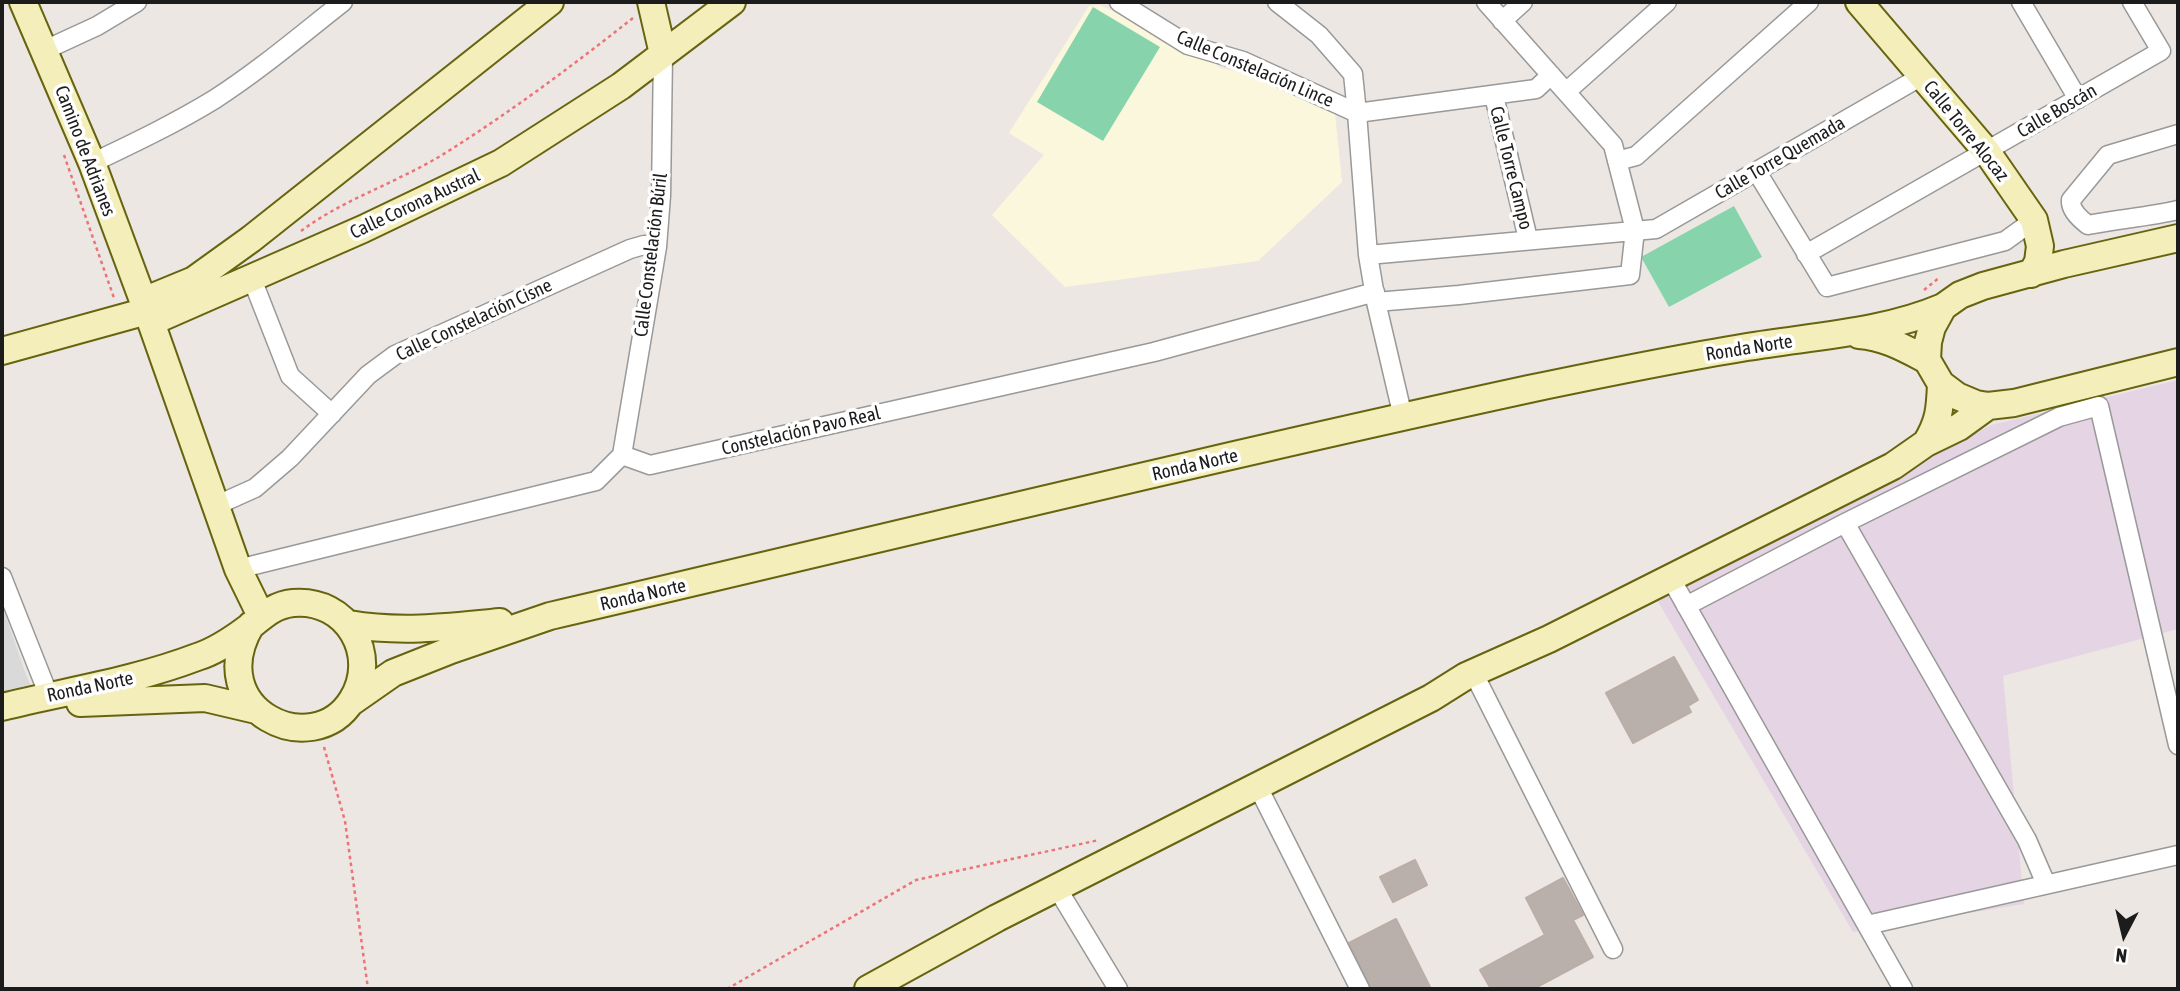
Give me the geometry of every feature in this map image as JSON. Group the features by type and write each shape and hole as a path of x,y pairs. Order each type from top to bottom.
{"street":[{"name":"Camino de Adrianes","path":"23,2 92,163 256,620"},
{"path":"45,50 97,26 137,2"},
{"path":"92,163 157,133 217,98 277,55 343,2"},
{"path":"2,351 145,306 194,280 251,239 550,2"},
{"name":"Calle Corona Austral","path":"145,306 252,279 501,163 621,86 732,2"},
{"name":"Calle Constelación Lince","path":"1119,2 1141,7 1188,45 1243,61 1357,113"},
{"path":"1279,2 1319,35 1353,74 1368,255 1402,417"},
{"path":"1375,297 1458,295 1630,275 1635,230 1613,145 1486,2"},
{"path":"1502,21 1523,2"},
{"path":"1567,91 1668,2"},
{"path":"1617,161 1636,156 1809,2"},
{"name":"Calle Torre Alocaz","path":"1859,2 1986,152 2034,220 2040,246 2038,262 2031,274"},
{"path":"2021,2 2078,99"},
{"name":"Calle Boscán","path":"1806,254 2161,51 2132,2"},
{"path":"645,8 663,54"},
{"name":"Calle Constelación Búril","path":"622,455 657,247 661,196 663,54"},
{"path":"1357,113 1536,89 1551,75"},
{"name":"Calle Torre Quemada","path":"1368,255 1656,229 1922,76"},
{"name":"Calle Torre Campo","path":"1494,96 1528,239"},
{"path":"2178,134 2108,155 2071,200 2080,219 2088,225 2115,219 2147,218 2178,210"},
{"path":"1757,172 1827,287 2005,241 2034,220 2056,244 2098,256"},
{"name":"Ronda Norte","path":"2,707 205,698 256,710 272,721 290,727 309,727 328,721 393,673 551,616 1402,417 1654,364 1843,333 1903,320 1943,307 1960,295 2098,256 2178,238"},
{"name":"Calle Constelación Cisne","path":"215,506 255,488 290,458 368,375 395,355 630,248 657,247"},
{"path":"252,279 290,376 332,414"},
{"name":"Constelación Pavo Real","path":"622,455 650,465 1154,352 1375,297"},
{"path":"1943,307 1928,342 1927,360 1941,384 1957,396 1988,407"},
{"name":"Ronda Norte","path":"1843,333 1876,337 1895,343 1927,360"},
{"path":"868,989 997,918 1431,698 1473,672 1549,639 1893,466 1926,443 1959,427 1988,407 2178,362"},
{"path":"1926,443 1936,426 1941,384"},
{"path":"1686,607 1845,523 2059,417 2099,406 2178,746"},
{"path":"237,569 596,481 622,455"},
{"path":"1845,523 2027,840 2046,884"},
{"path":"2,577 50,696"},
{"path":"1670,577 1903,989"},
{"name":"Ronda Norte","path":"2,707 136,678 200,656 227,643 275,607 290,603 306,602 330,610 349,624 382,630 460,626 551,616"},
{"path":"256,620 242,641 237,659 239,678 245,695 256,710"},
{"path":"349,624 363,655 359,688 350,703"},
{"path":"1473,672 1613,949"},
{"path":"1257,785 1360,989"},
{"path":"1867,925 2178,855"},
{"path":"1057,888 1118,989"}],"path":[{"path":"295,235 324,214 441,156 578,61 645,8"},
{"path":"63,154 114,299 145,306"},
{"path":"309,727 325,748 345,821 368,989"},
{"path":"727,989 916,880 1099,840"}],"shaded area":[{"path":"1100,5 1185,53 1208,60 1221,68 1248,74 1335,114 1342,182 1258,261 1065,287 992,215 1044,155 1009,133 1089,6"},
{"path":"2178,380 2178,629 2003,676 2024,904 1853,932 1657,600 1991,425"},
{"path":"2,605 25,672 31,686 2,691"}],"green space":[{"path":"1093,7 1160,47 1103,141 1037,102"},
{"path":"1734,206 1762,257 1669,307 1641,257"}],"building":[{"path":"1674,657 1698,700 1688,706 1691,712 1633,743 1606,693"},
{"path":"1415,860 1427,885 1393,902 1380,877"},
{"path":"1563,878 1583,915 1573,920 1593,957 1533,989 1491,989 1480,970 1545,935 1526,898"},
{"path":"1396,919 1431,989 1371,989 1349,943"}]}
